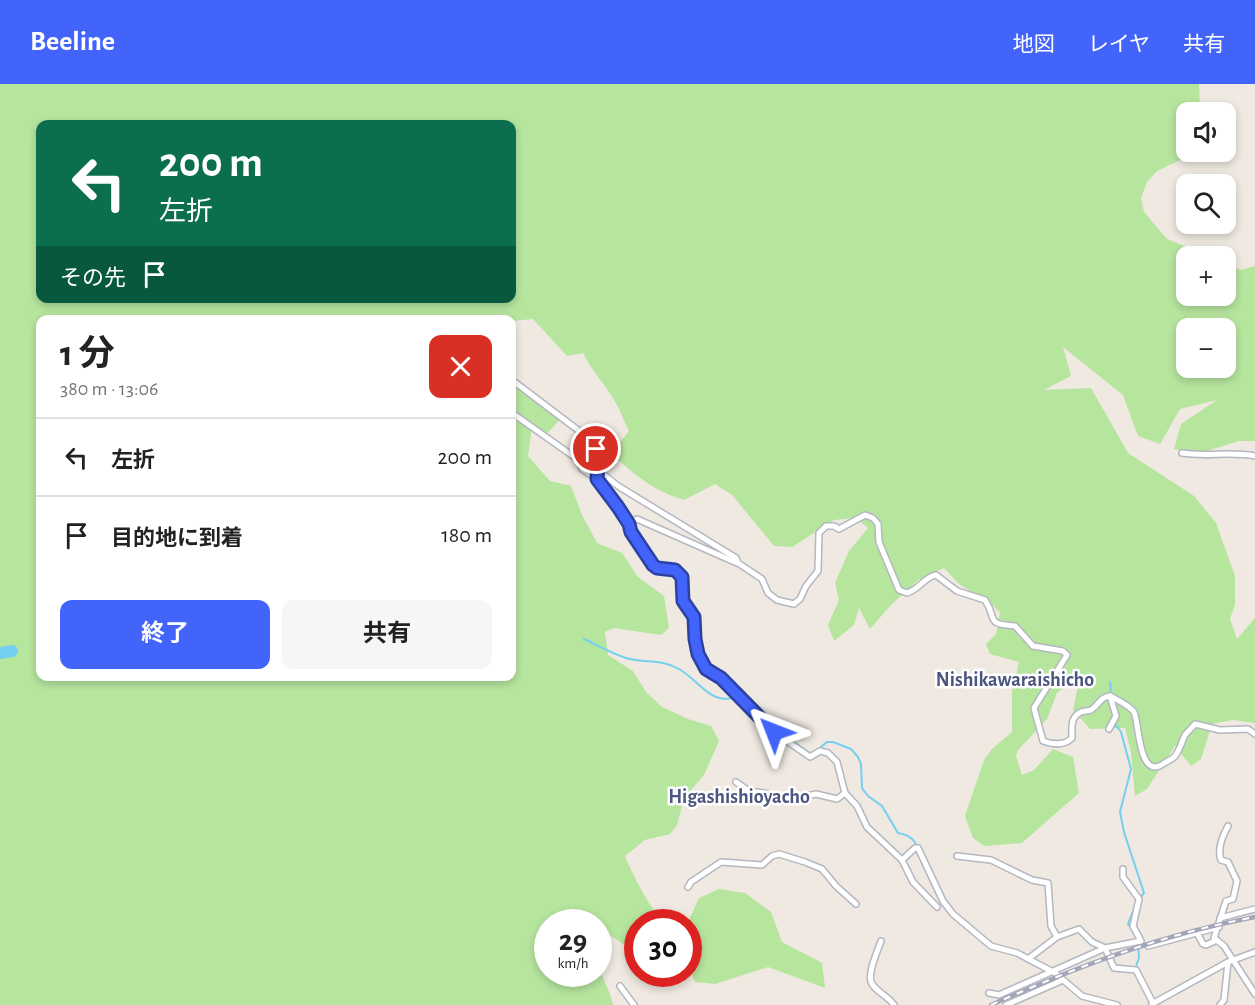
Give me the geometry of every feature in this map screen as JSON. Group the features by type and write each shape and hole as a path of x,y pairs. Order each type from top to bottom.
{"street":[{"path":"516,383 595,443 598,461 597,479"},
{"path":"516,416 580,461 582,468 597,479 629,524 631,532 653,565 657,568 675,570 682,577 683,601 694,617 698,654 706,669 721,678 774,732 810,757 820,751 828,753 837,762 845,793 857,806 867,827 902,860 913,882 937,907"},
{"path":"1182,453 1255,456"},
{"path":"598,470 618,486 736,558 738,564"},
{"path":"629,524 638,519 738,564 762,579 768,593 777,600 794,604 800,600 806,586 818,571 819,533 825,526 834,526 839,529 865,515 873,518 878,524 879,542 899,590 907,593 916,590 930,576 936,574 957,591 985,600 993,621 998,625 1015,626 1033,646 1065,652 1067,655 1064,662 1034,708 1043,741 1060,745 1068,742 1072,738 1071,724 1075,717 1090,710 1104,697 1110,696 1133,710 1137,718 1137,729 1144,756 1155,766 1160,766 1175,756 1186,734 1195,724 1220,730 1248,729 1255,734"},
{"path":"1109,729 1116,716 1110,696"},
{"path":"736,782 749,790 783,801 816,794 837,799 845,793"},
{"path":"1228,826 1221,843 1219,856 1221,860 1228,862 1237,881 1233,899 1226,901 1214,938 1224,946 1230,961 1255,994"},
{"path":"902,860 918,848 943,901 954,914 991,946 1017,953 1051,971 1082,996 1117,1005"},
{"path":"688,887 721,862 762,866 772,856 779,854 822,869 836,886 856,904"},
{"path":"957,856 991,860 1032,880 1048,883 1050,926 1057,937"},
{"path":"989,993 999,994 1105,948 1141,941 1134,926 1139,899 1123,877 1123,868"},
{"path":"1220,918 1255,909"},
{"path":"1148,946 1219,927"},
{"path":"1029,959 1057,937 1079,929 1092,942 1105,948 1114,968 1136,970 1152,1004 1230,961 1255,952"},
{"path":"1197,933 1203,944 1217,940"},
{"path":"881,941 870,978 872,984 894,1005"},
{"path":"1220,1005 1224,1000 1230,961"},
{"path":"1006,1005 1063,980"},
{"path":"620,986 634,1005"}],"green space":[{"path":"0,84 1199,84 1200,102 1176,102 1176,162 1157,171 1147,182 1141,198 1144,212 1167,239 1184,246 1176,246 1176,306 1236,306 1236,268 1241,270 1255,266 1255,441 1239,441 1200,453 1174,449 1181,424 1217,400 1180,409 1160,444 1138,436 1123,395 1063,347 1071,376 1044,390 1091,388 1128,453 1194,496 1216,523 1235,576 1235,604 1230,619 1237,639 1255,618 1255,723 1233,720 1212,724 1201,759 1191,766 1175,746 1147,789 1135,796 1131,753 1125,728 1090,729 1073,710 1080,676 1057,693 1047,719 1018,750 1016,756 1022,775 1034,770 1053,749 1073,757 1079,793 1022,843 984,846 973,838 965,816 984,760 992,749 1012,732 1012,692 1019,662 990,654 986,644 996,634 1000,612 959,584 944,568 918,580 890,606 870,629 859,608 854,625 834,641 828,625 839,600 835,583 849,551 868,528 856,518 834,520 792,547 774,546 732,495 715,484 684,500 654,487 611,453 629,431 619,408 583,353 567,356 533,319 516,321 516,315 36,315 36,681 516,681 516,386 561,418 545,436 533,427 533,419 528,456 550,481 571,486 582,515 597,543 622,553 638,577 664,596 669,628 661,635 614,628 605,632 608,655 633,671 646,692 662,707 711,726 719,741 704,775 684,798 677,825 670,834 645,840 625,856 654,909 624,909 624,945 612,937 612,909 534,909 534,987 607,987 613,1005 0,1005"},
{"path":"719,889 745,893 771,912 782,942 822,963 825,988 768,967 715,984 702,983 702,909 694,909 699,898"}],"waterway":[{"path":"584,639 626,658 659,662 679,669 713,696 729,699 738,696"},
{"path":"0,653 12,651"},
{"path":"1110,682 1111,694"},
{"path":"1116,719 1115,724 1121,732 1131,769 1120,812 1124,832 1144,893 1139,899"},
{"path":"766,720 811,754"},
{"path":"816,751 827,742 851,749 861,764 862,788 868,796 882,806 898,833 910,838 918,848"},
{"path":"1133,930 1128,924 1134,909"},
{"path":"1136,966 1139,958 1138,944"}],"railway":[{"path":"991,1005 1120,953 1153,942 1255,917"}],"district":[{"name":"Nishikawaraishicho","path":"1015,680"},
{"name":"Higashishioyacho","path":"739,797"}],"route":[{"path":"596,449 597,479 618,507 653,565 657,568 675,570 682,577 683,601 694,617 698,654 706,669 721,678 774,732"}]}
